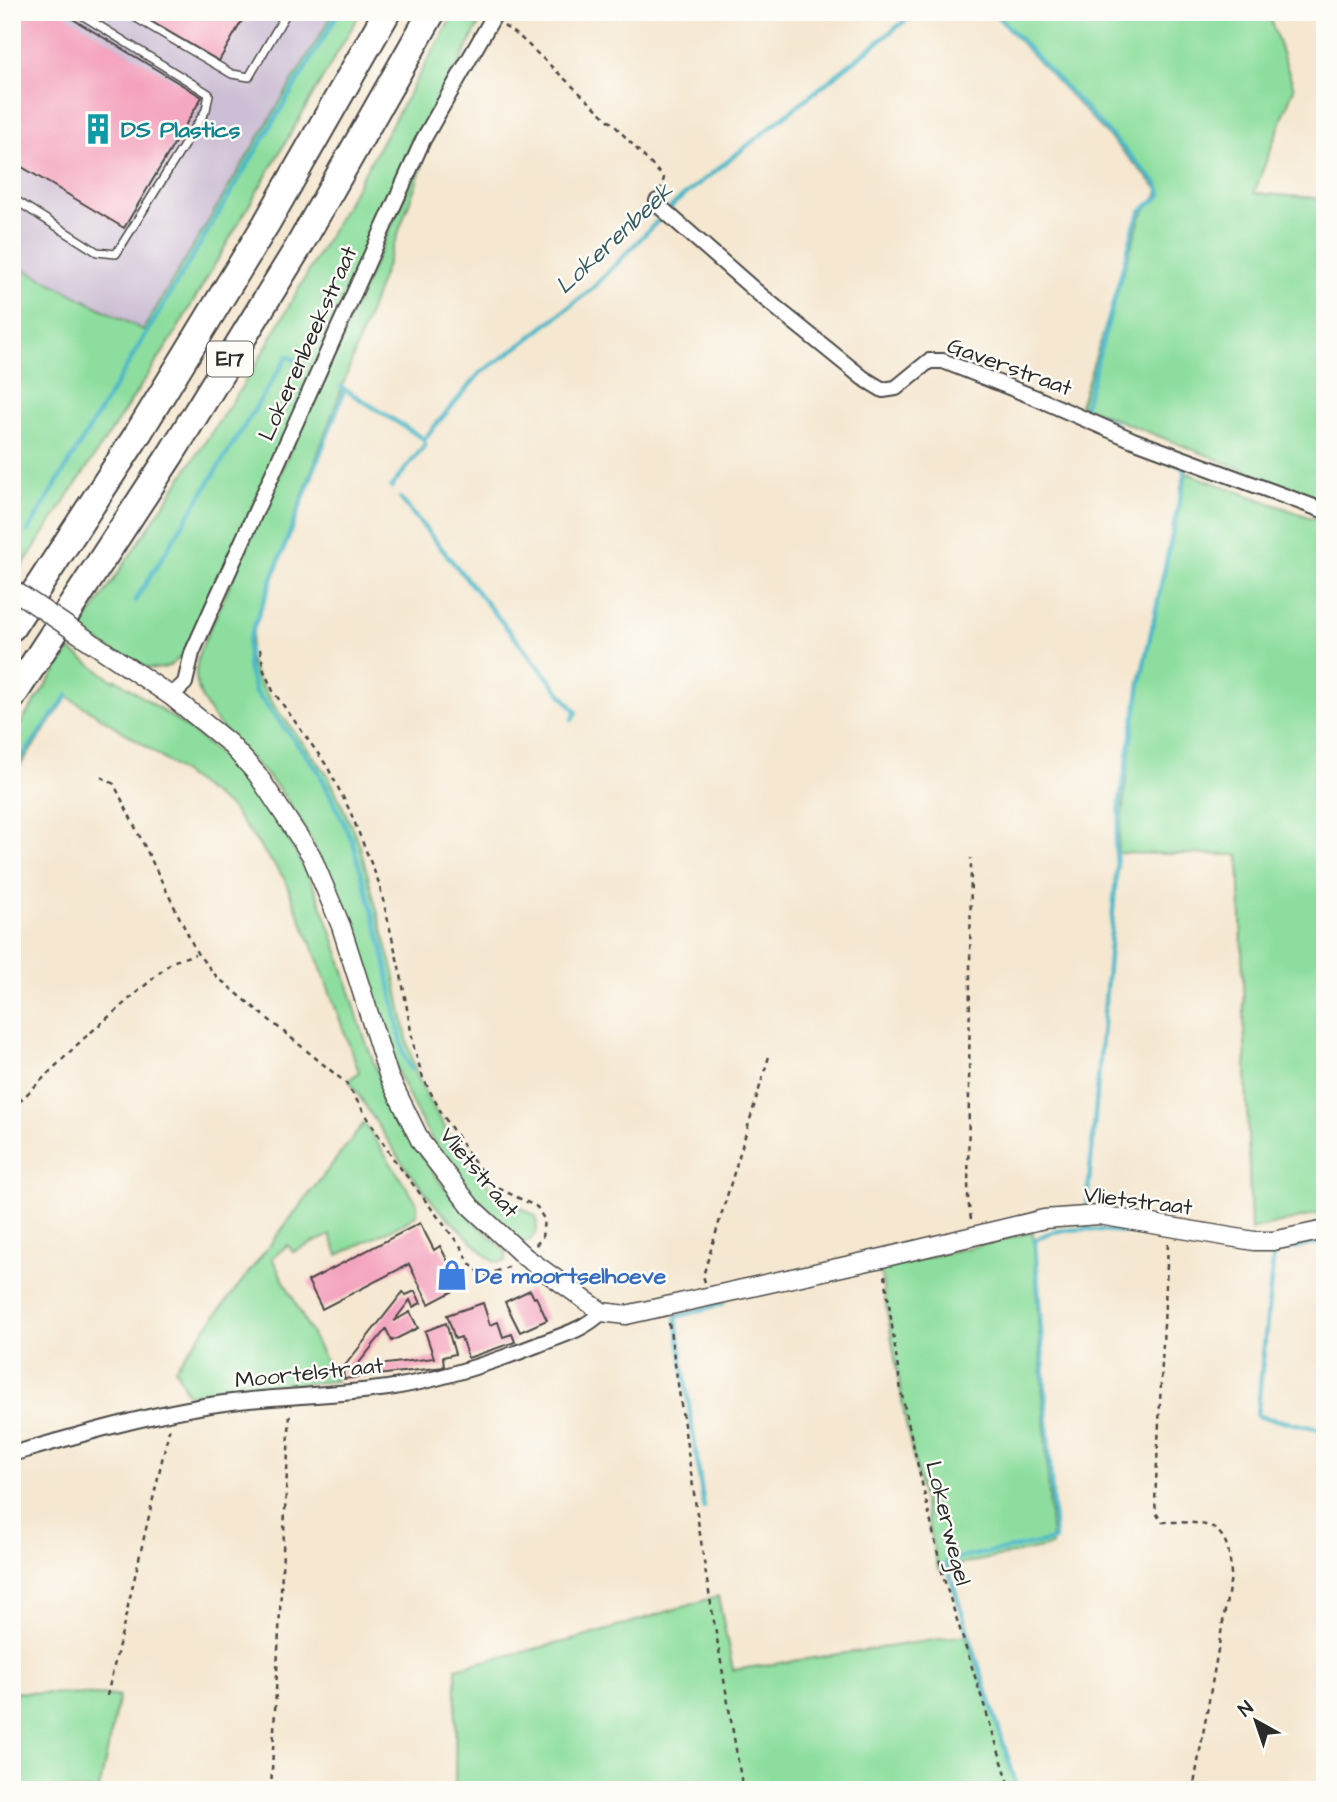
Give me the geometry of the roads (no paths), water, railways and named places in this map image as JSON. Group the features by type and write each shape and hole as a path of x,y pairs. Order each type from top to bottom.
{"highway":[{"name":"E17","path":"12,627 139,432 266,224 387,12"},
{"name":"E17","path":"12,697 171,454 291,259 432,12"}],"street":[{"name":"Lokerenbeekstraat","path":"172,696 185,683 197,642 424,140 494,15"},
{"name":"Gaverstraat","path":"658,204 758,293 863,378 883,390 896,388 929,361 943,361 1133,440 1325,511"},
{"name":"Vlietstraat","path":"12,589 172,696 229,743 257,774 311,855 341,926 388,1077 421,1142 471,1207 496,1232 525,1257 602,1312 626,1315 1044,1219 1100,1215 1254,1241 1273,1241 1325,1230"},
{"name":"Moortelstraat","path":"12,1454 62,1439 226,1403 394,1387 449,1376 523,1351 590,1324 602,1312"}],"lane":[{"path":"12,198 97,252 116,254 206,110 209,93 77,12"},
{"path":"126,12 232,74 249,77 287,12"}],"waterway":[{"path":"28,531 339,12"},
{"name":"Lokerenbeek","path":"341,387 424,439 480,373 593,288 676,202 916,12"},
{"path":"994,12 1158,185 1161,195 1141,211 1135,224 1084,409 1114,423"},
{"name":"Lokerenbeek","path":"135,601 288,356 302,364"},
{"path":"345,389 248,642 248,667 255,691 318,770 352,840 383,949 404,1055 411,1069"},
{"path":"391,487 425,445 424,439"},
{"path":"1087,1205 1117,866 1115,842 1120,817 1119,807 1141,679 1185,474 1184,468 1149,453"},
{"path":"400,498 576,712 572,720"},
{"name":"Lokerenbeek","path":"12,771 68,695"},
{"name":"Lokerenbeek","path":"12,754 20,760"},
{"path":"1018,1790 946,1562 1055,1540 1035,1241 1053,1232 1086,1229 1087,1223"},
{"path":"1087,1229 1162,1235"},
{"path":"1176,1238 1259,1252"},
{"path":"1325,1242 1274,1251 1257,1416 1325,1430"},
{"path":"704,1508 676,1317 724,1303"}],"place":[{"name":"DS Plastics","path":"98,129"},
{"name":"De moortselhoeve","path":"452,1275"}]}
